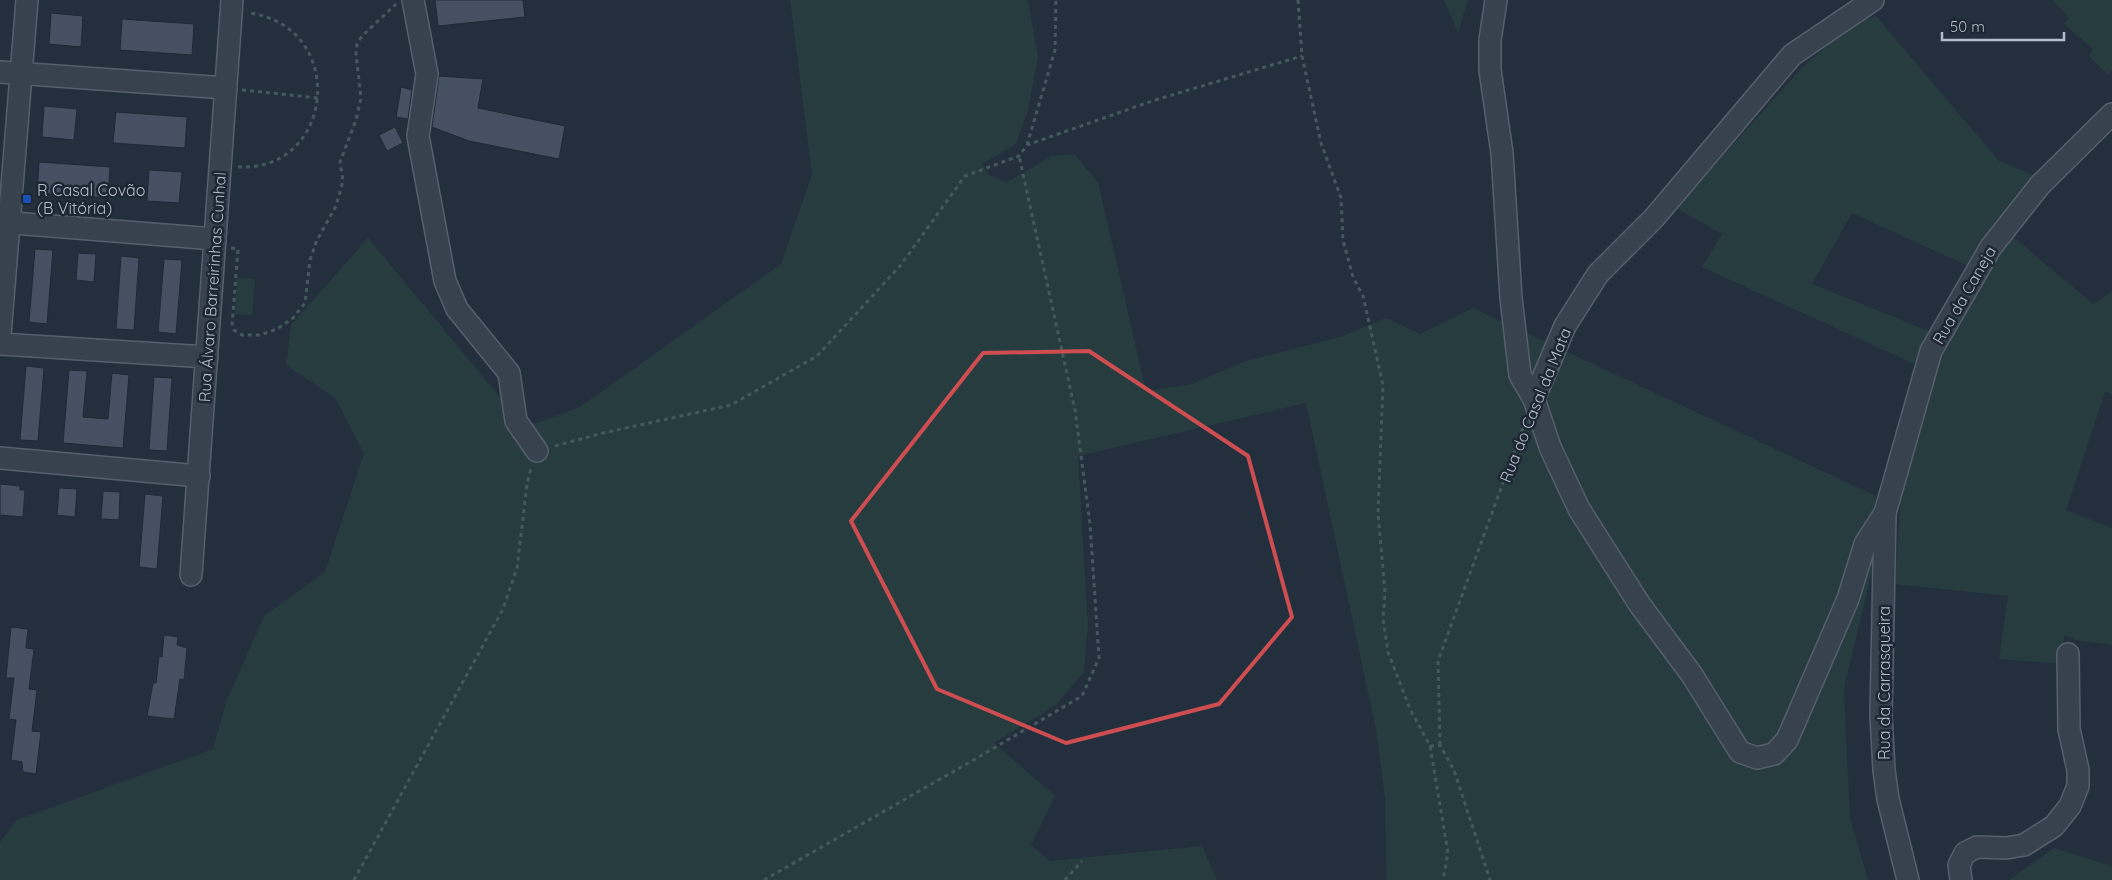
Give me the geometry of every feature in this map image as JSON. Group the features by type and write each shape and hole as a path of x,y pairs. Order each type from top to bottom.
{"street":[{"path":"0,335 4,222 22,74 27,0"},
{"path":"413,0 427,74 418,136 444,281 457,309 508,373 516,421 537,451"},
{"path":"1496,0 1490,40 1490,70 1502,153 1511,298 1520,375 1534,399 1550,447 1579,509 1640,605 1692,675 1740,752 1757,758 1774,754 1787,740 1848,599 1865,544 1885,514"},
{"name":"Rua do Casal da Mata","path":"1534,399 1565,326 1598,274 1660,211 1792,55 1873,0"},
{"name":"Rua Álvaro Barreirinhas Cunhal","path":"191,575 232,6"},
{"path":"0,72 226,88"},
{"name":"Rua da Caneja","path":"1885,514 1931,352 1991,247 2040,185 2112,114"},
{"path":"4,222 215,243"},
{"path":"0,344 207,357"},
{"path":"0,458 199,476"},
{"name":"Rua da Carrasqueira","path":"1885,514 1881,716 1884,770 1888,799 1908,880"},
{"path":"1961,880 1959,864 1965,853 1977,848 2006,848 2024,845 2054,826 2070,806 2078,786 2078,770 2069,729 2068,654"}],"path":[{"path":"215,243 238,249 232,326 234,330 242,335 260,335 277,328 293,318 305,303 310,260 316,240 336,206 344,182 340,162 356,120 361,98 356,54 357,44 362,36 399,0"},
{"path":"354,880 503,610 518,568 526,484 537,451 604,433 731,405 817,356 900,266 965,176 1019,156 1027,145 1055,50 1056,0"},
{"path":"1298,0 1302,56 1321,143 1341,198 1343,240 1353,277 1363,296 1383,385 1378,513 1385,592 1382,619 1388,652 1410,709 1430,746 1448,853 1443,880"},
{"path":"220,166 245,168 259,166 284,155 295,146 311,124 318,98 318,84 314,63 304,44 295,34 271,18 232,6"},
{"path":"1027,145 1152,101 1302,56"},
{"path":"226,88 318,98"},
{"path":"764,880 1082,696 1099,658 1090,524 1077,438 1075,410 1019,156"},
{"name":"Rua do Casal da Mata","path":"1440,744 1438,661 1524,427"},
{"path":"1430,746 1440,744 1454,770 1490,880"},
{"path":"1065,880 1082,861"}],"highlighted area":[{"path":"1089,351 1248,456 1292,617 1219,704 1066,743 937,689 851,521 983,353"}],"green space":[{"path":"790,0 1028,0 1038,57 1028,110 1016,144 982,164 989,175 1007,182 1052,156 1074,154 1098,182 1146,391 1192,384 1243,362 1340,337 1386,318 1420,334 1473,308 1876,496 1872,571 1844,688 1850,818 1868,880 1386,880 1385,799 1376,729 1306,403 1078,456 1088,626 1084,672 1056,705 994,743 1055,796 1031,845 1050,861 1202,846 1217,880 0,880 0,842 17,820 213,749 226,702 264,616 325,572 364,453 335,398 286,365 291,325 368,238 525,427 580,407 781,264 812,174"},
{"path":"1444,0 1468,0 1458,33"},
{"path":"2052,0 2112,0 2112,70 2108,75 2089,56 2093,49 2064,24 2069,18"},
{"path":"1876,16 1999,161 2039,177 1970,267 1852,213 1812,284 1934,333 1923,368 1702,267 1722,234 1676,208 1801,69 1852,24"},
{"path":"2011,235 2093,304 2112,292 2112,394 2105,392 2066,510 2112,528 2112,645 2076,640 2064,635 2064,664 1999,659 2008,596 1895,584 1901,493 1923,422 1932,377 1946,342 1975,284"},
{"path":"237,278 255,279 252,315 235,314"},
{"path":"2054,848 2112,866 2112,880 2009,880"}],"building":[{"path":"435,0 523,0 525,17 438,26"},
{"path":"51,13 83,16 81,47 49,44"},
{"path":"122,19 194,24 192,55 120,50"},
{"path":"439,76 483,79 478,108 565,126 559,159 469,141 432,127"},
{"path":"401,87 412,90 408,119 396,117"},
{"path":"44,106 77,109 74,140 42,137"},
{"path":"116,112 187,117 185,148 113,143"},
{"path":"395,127 403,143 387,151 379,135"},
{"path":"39,162 110,167 108,198 37,193"},
{"path":"149,170 182,172 179,203 147,201"},
{"path":"35,249 53,250 47,324 29,322"},
{"path":"78,253 96,254 94,282 76,280"},
{"path":"121,256 139,258 134,330 116,329"},
{"path":"164,259 182,260 176,334 158,332"},
{"path":"26,366 44,368 38,441 20,440"},
{"path":"69,370 87,371 83,417 108,419 112,373 129,375 123,448 63,443"},
{"path":"154,377 172,378 167,451 149,450"},
{"path":"0,484 20,486 20,490 25,490 23,517 0,515"},
{"path":"59,488 77,489 75,517 57,515"},
{"path":"103,491 120,492 119,520 101,519"},
{"path":"145,494 163,496 157,569 139,567"},
{"path":"11,627 28,629 26,648 34,649 29,689 37,690 32,731 41,732 36,774 23,772 22,762 11,760 16,720 9,719 14,678 6,678"},
{"path":"164,635 178,637 177,645 187,648 184,680 180,679 174,719 147,716 153,683 156,683 159,656 162,657"}],"place":[{"name":"R Casal Covão (B Vitória)","path":"27,199"}]}
